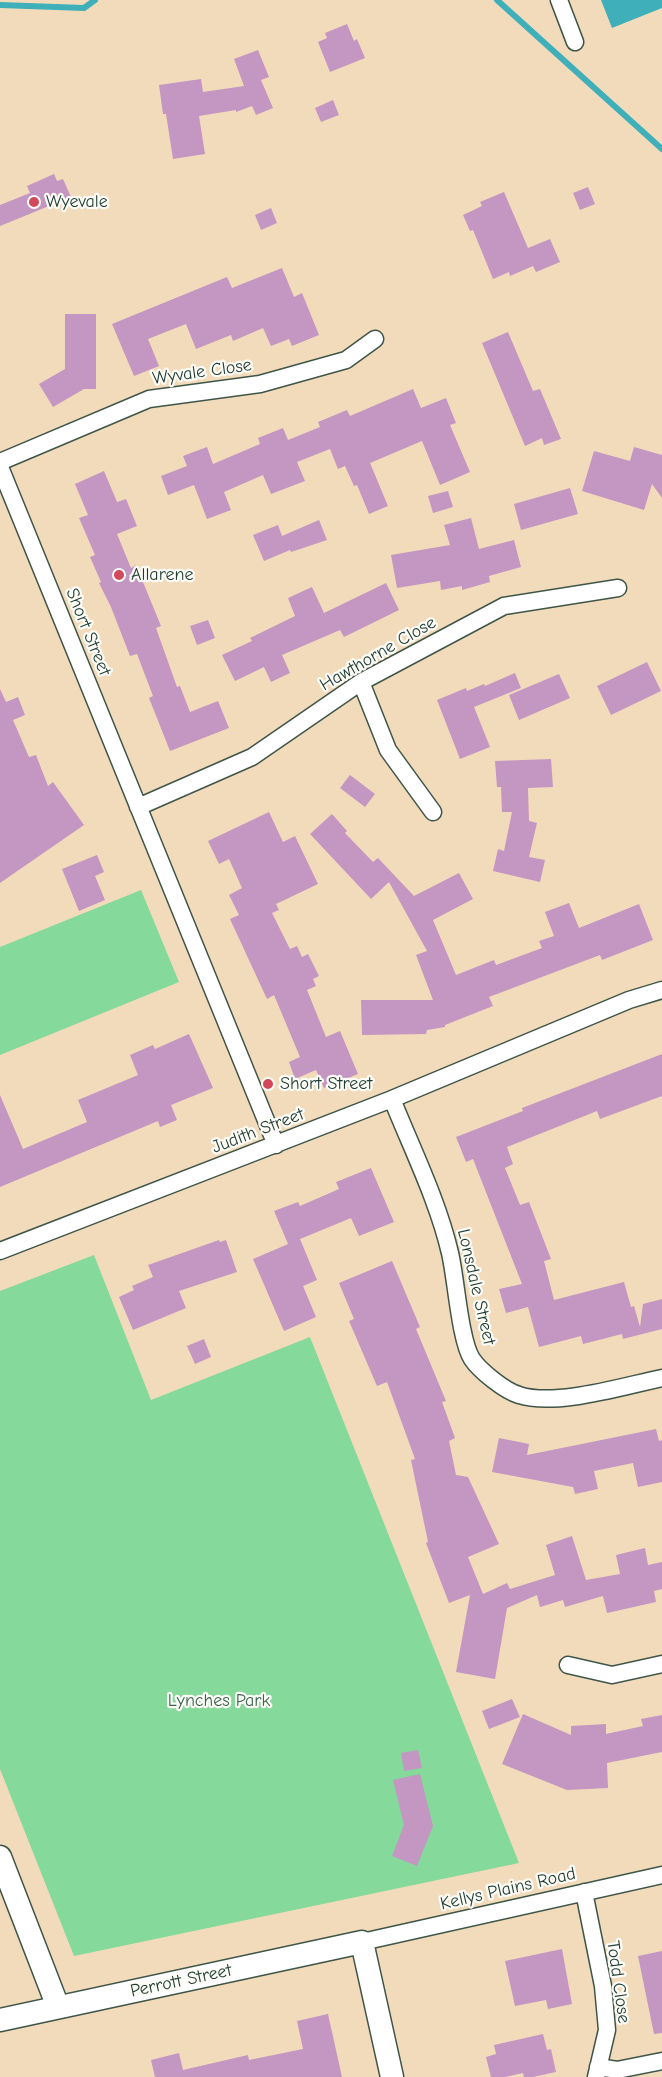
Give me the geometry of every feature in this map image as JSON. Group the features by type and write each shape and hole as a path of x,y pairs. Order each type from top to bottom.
{"street":[{"path":"559,0 575,42"},
{"name":"Wyvale Close","path":"0,462 149,399 260,384 346,360 375,339"},
{"name":"Short Street","path":"0,467 276,1145"},
{"name":"Hawthorne Close","path":"138,807 252,757 361,682 504,606 618,588"},
{"path":"361,682 388,750 433,812"},
{"name":"Judith Street","path":"0,1251 393,1099 629,1000 662,990"},
{"name":"Lonsdale Street","path":"393,1099 447,1243 472,1359 493,1380 518,1395 559,1400 662,1378"},
{"path":"568,1665 612,1675 662,1664"},
{"path":"0,1857 58,2007"},
{"name":"Kellys Plains Road","path":"362,1942 662,1875"},
{"name":"Todd Close","path":"584,1892 603,1986 607,2030 597,2072"},
{"path":"362,1942 392,2077"},
{"name":"Perrott Street","path":"0,2020 362,1942"},
{"path":"597,2072 662,2061"}],"green space":[{"path":"141,890 179,982 0,1055 0,947"},
{"name":"Lynches Park","path":"94,1255 151,1400 310,1337 519,1863 74,1956 0,1769 0,1291"}],"water":[{"path":"601,0 662,0 662,8 612,28"}],"building":[{"path":"347,24 354,41 357,39 365,58 330,72 318,42 327,38 325,33"},
{"path":"258,50 269,77 261,80 273,108 256,115 252,106 236,112 236,110 199,116 205,154 173,159 159,85 201,79 203,92 244,86 234,59"},
{"path":"333,100 339,115 321,122 315,108"},
{"name":"Wyevale","path":"54,174 57,181 63,179 71,197 0,226 0,205 30,193 27,186"},
{"path":"588,187 595,204 580,210 573,193"},
{"path":"504,192 528,248 550,239 560,262 536,272 533,266 510,276 509,272 493,279 473,230 470,231 463,215 482,206 480,202"},
{"path":"271,208 277,223 261,230 255,215"},
{"path":"282,268 294,297 302,293 319,335 292,346 289,339 271,346 263,328 233,341 231,335 196,349 186,324 148,339 159,366 134,376 112,324 227,277 232,288"},
{"path":"65,314 96,314 96,389 84,389 53,407 39,384 65,369"},
{"path":"508,332 533,391 540,389 561,439 544,445 542,438 525,446 482,343"},
{"path":"413,389 421,408 446,398 456,423 450,425 470,472 440,485 422,441 370,463 388,506 369,514 357,485 354,486 345,466 338,469 330,449 297,462 305,481 271,494 263,475 224,492 231,510 207,519 194,485 168,495 161,476 187,466 183,456 207,447 213,464 260,444 258,438 283,428 288,440 320,427 318,422 347,410 350,416"},
{"path":"634,447 662,455 662,498 652,484 644,510 582,491 594,451 630,461"},
{"path":"104,471 117,502 126,499 137,526 117,534 131,568 136,565 161,626 156,628 177,687 180,686 190,712 218,701 229,728 170,751 149,698 153,696 137,654 130,656 99,583 101,582 90,557 95,555 79,518 88,515 75,484"},
{"path":"570,488 578,514 521,530 514,504"},
{"path":"448,491 453,507 433,513 428,496"},
{"path":"471,518 479,549 514,540 521,567 489,576 490,582 462,590 462,586 441,590 440,581 397,588 391,555 450,545 444,525"},
{"path":"319,520 327,540 291,552 290,550 264,561 253,535 278,525 282,536"},
{"path":"386,583 399,610 344,637 340,630 282,655 290,673 271,682 264,667 235,681 222,655 252,641 250,638 295,616 288,598 312,587 324,613"},
{"path":"208,620 215,638 197,645 190,626"},
{"path":"647,662 661,691 611,715 597,686"},
{"path":"515,673 521,688 474,707 490,747 460,759 437,700 466,688 467,691 484,684 485,686"},
{"path":"559,674 570,698 519,720 509,695"},
{"path":"0,689 6,702 18,697 25,715 13,720 29,757 36,755 48,786 53,782 84,825 0,883"},
{"path":"551,759 553,787 528,788 529,821 537,823 529,857 545,860 540,882 493,871 498,849 504,851 512,812 502,812 501,787 497,787 495,761"},
{"path":"350,775 375,794 365,807 340,788"},
{"path":"269,812 283,842 295,836 318,884 276,904 279,910 272,913 290,949 297,946 302,957 308,954 319,976 313,979 316,986 307,990 326,1037 340,1031 358,1074 324,1088 316,1070 295,1079 289,1062 300,1057 274,995 267,999 230,919 239,915 229,895 242,888 229,859 219,864 208,841"},
{"path":"332,814 347,831 345,833 373,862 378,858 414,896 459,873 473,899 433,920 456,975 494,960 496,965 542,948 539,941 554,936 545,912 569,903 579,928 639,904 653,940 602,960 600,955 489,997 493,1006 445,1025 445,1027 427,1030 426,1034 362,1035 361,1000 433,1000 416,955 427,951 389,882 371,899 310,834"},
{"path":"97,855 104,872 95,876 105,900 79,911 62,869"},
{"path":"189,1034 213,1088 171,1105 177,1120 160,1127 158,1121 0,1187 0,1095 23,1149 87,1122 78,1100 138,1075 130,1055 153,1045 155,1049"},
{"path":"662,1054 662,1096 600,1119 597,1111 507,1147 513,1164 505,1168 520,1205 529,1202 551,1259 544,1261 554,1300 624,1282 640,1327 643,1304 662,1299 662,1329 623,1339 622,1334 583,1344 581,1336 539,1347 528,1307 506,1313 499,1289 522,1284 473,1159 466,1162 456,1137 523,1111 522,1108"},
{"path":"371,1168 394,1222 359,1236 351,1218 288,1244 274,1211 298,1202 300,1206 339,1189 336,1182"},
{"path":"300,1239 317,1280 303,1286 316,1317 284,1331 253,1259"},
{"path":"219,1240 220,1242 226,1240 237,1272 179,1291 186,1308 133,1330 119,1297 134,1290 132,1286 153,1277 148,1265"},
{"path":"392,1261 420,1327 416,1329 446,1401 442,1402 455,1438 449,1441 456,1475 468,1477 499,1544 468,1557 483,1594 507,1583 510,1589 555,1575 546,1545 572,1536 586,1580 620,1574 616,1555 645,1548 648,1565 662,1562 662,1589 654,1591 656,1602 607,1613 603,1596 565,1607 563,1600 540,1607 537,1595 507,1608 495,1679 456,1672 470,1595 449,1603 426,1543 428,1542 411,1460 415,1459 387,1382 377,1386 349,1321 354,1319 339,1283"},
{"path":"204,1339 211,1357 195,1364 187,1346"},
{"path":"656,1429 659,1441 662,1440 662,1482 638,1487 633,1463 594,1471 598,1489 575,1494 573,1487 492,1472 499,1438 529,1444 527,1455"},
{"path":"512,1699 520,1717 489,1729 482,1711"},
{"path":"523,1714 571,1735 571,1726 606,1724 606,1734 643,1726 641,1719 662,1715 662,1752 607,1763 608,1788 567,1790 502,1764"},
{"path":"418,1750 422,1768 404,1771 401,1753"},
{"path":"420,1774 433,1826 417,1866 392,1856 404,1825 393,1780"},
{"path":"562,1949 572,2004 548,2009 546,2000 515,2006 505,1961"},
{"path":"662,1951 662,2033 654,2034 638,1956"},
{"path":"328,2014 342,2077 155,2077 151,2060 179,2053 183,2070 248,2055 249,2060 303,2049 297,2021"},
{"path":"543,2034 547,2050 551,2049 556,2072 533,2077 524,2077 523,2073 491,2077 486,2057 496,2054 494,2045"}],"waterway":[{"path":"0,5 84,8 95,0"},
{"path":"497,0 662,149"}],"place":[{"name":"Wyevale","path":"34,202"},
{"name":"Allarene","path":"119,575"},
{"name":"Short Street","path":"268,1084"}]}
